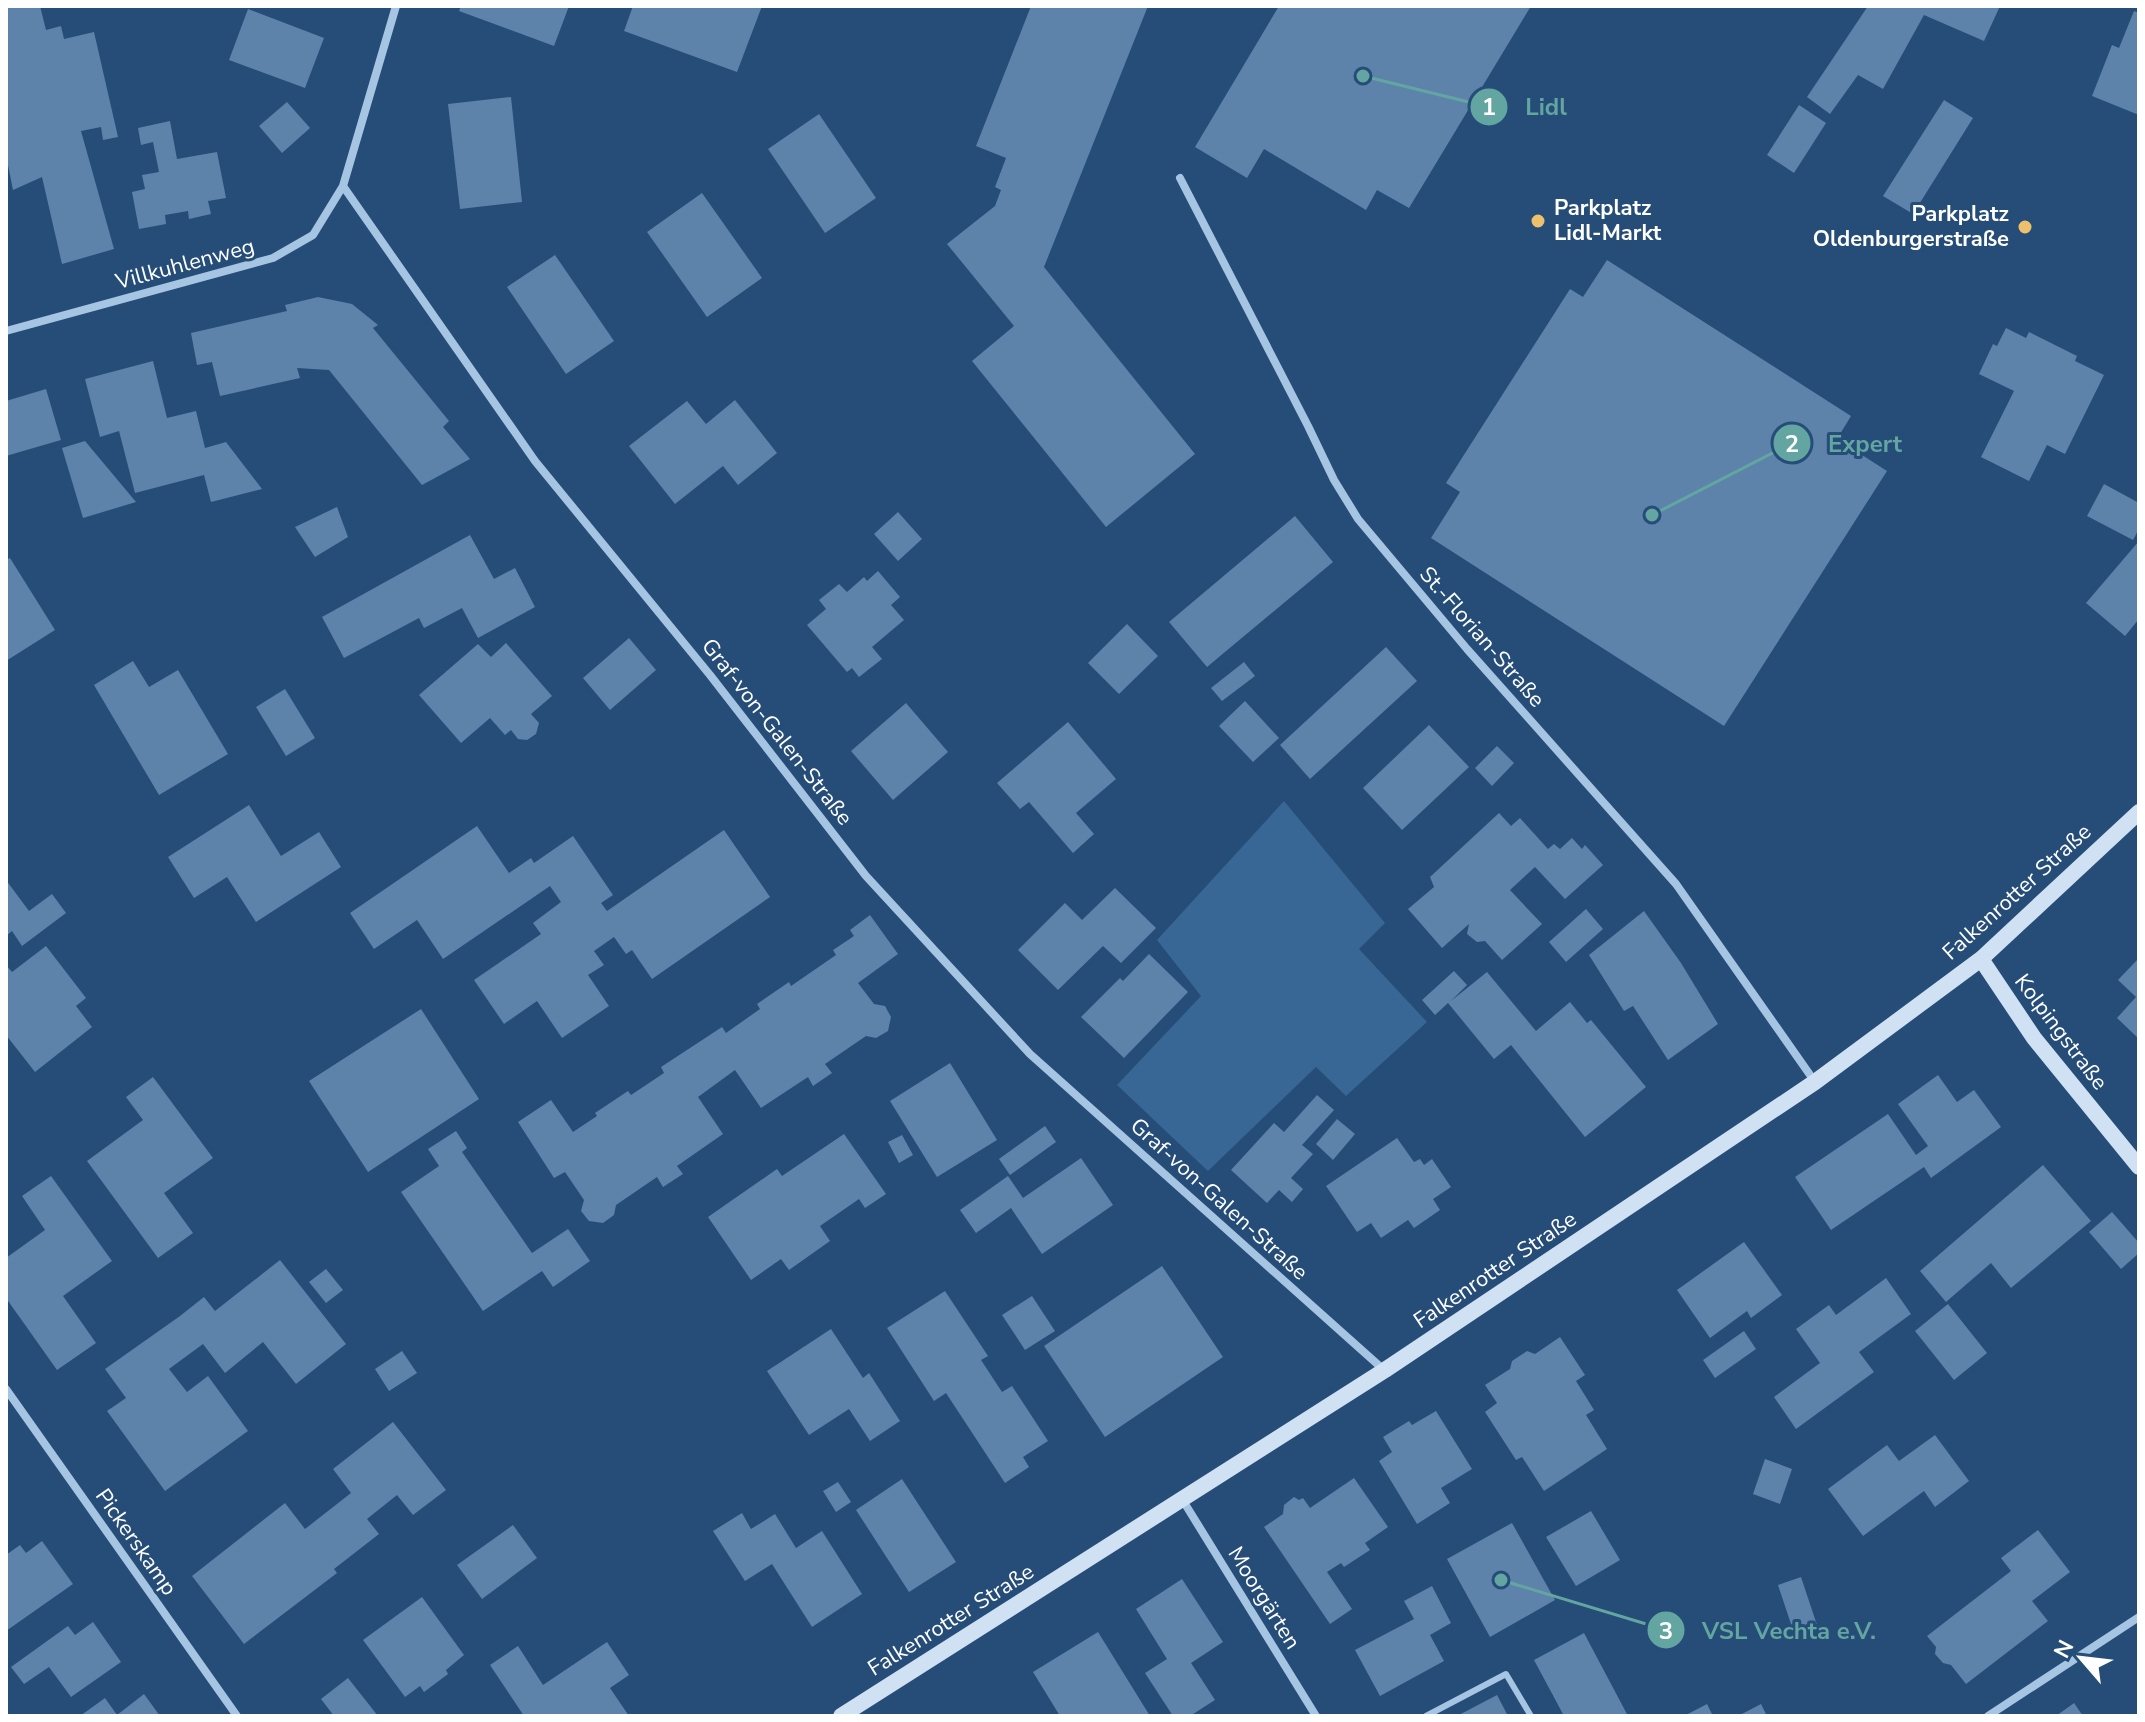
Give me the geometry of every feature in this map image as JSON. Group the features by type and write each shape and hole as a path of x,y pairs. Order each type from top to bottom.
{"street":[{"path":"343,186 396,6"},
{"name":"St.-Florian-Straße","path":"1180,178 1334,480 1358,519 1467,649 1676,884 1815,1082"},
{"name":"Villkuhlenweg","path":"6,331 273,258 313,235 343,186"},
{"name":"Graf-von-Galen-Straße","path":"343,186 535,461 710,675 866,876 1030,1054 1385,1370"},
{"name":"Falkenrotter Straße","path":"841,1716 1385,1370 1815,1082 1981,959 2139,812"},
{"name":"Kolpingstraße","path":"1981,959 2034,1038 2139,1167"},
{"name":"Pickerskamp","path":"6,1389 237,1716"},
{"name":"Moorgärten","path":"1182,1499 1316,1716"},
{"path":"1988,1716 2139,1617"}],"lane":[{"path":"1426,1716 1506,1674 1531,1716"}],"shaded area":[{"path":"1284,801 1385,923 1359,949 1427,1022 1346,1096 1316,1067 1208,1171 1117,1085 1201,996 1157,940"}],"building":[{"path":"6,6 40,6 46,30 61,26 64,39 94,32 118,137 103,140 101,127 81,131 114,249 62,264 42,177 13,190 6,155"},
{"path":"461,6 569,6 554,46 459,11"},
{"path":"633,6 762,6 737,72 624,31"},
{"path":"1031,6 1148,6 1044,267 1195,454 1106,527 972,361 1014,326 947,244 995,206 1001,190 995,187 1006,158 976,146"},
{"path":"1279,6 1531,6 1409,208 1377,190 1366,210 1264,149 1247,178 1195,147"},
{"path":"1868,6 2000,6 1984,41 1924,15 1883,89 1858,75 1830,114 1807,97"},
{"path":"248,9 324,38 305,88 229,60"},
{"path":"2134,11 2139,13 2139,115 2092,96 2112,45 2119,48"},
{"path":"511,97 522,202 460,209 448,104"},
{"path":"1944,100 1973,118 1913,214 1883,196"},
{"path":"287,102 310,128 282,153 259,126"},
{"path":"1799,105 1826,123 1794,173 1767,155"},
{"path":"819,114 876,198 825,233 768,149"},
{"path":"170,121 177,159 217,152 226,198 208,201 211,214 189,219 188,211 165,215 166,224 139,229 132,192 145,189 142,175 159,172 153,142 141,145 138,128"},
{"path":"702,193 762,278 707,317 647,232"},
{"path":"555,255 614,341 566,374 507,287"},
{"path":"1607,260 1851,416 1837,439 1887,471 1724,726 1431,538 1460,492 1446,483 1570,289 1583,297"},
{"path":"318,297 352,304 378,325 373,328 449,421 443,427 470,459 422,485 329,370 297,368 300,378 220,396 212,362 197,365 191,333 287,311 285,305"},
{"path":"2006,328 2026,338 2029,332 2077,356 2075,361 2104,375 2065,454 2047,445 2029,481 1981,457 2014,391 1979,374 1993,344 1997,346"},
{"path":"153,361 167,418 196,411 205,448 226,442 262,489 211,502 204,475 135,493 119,431 100,437 85,379"},
{"path":"46,389 61,440 6,456 6,401"},
{"path":"735,400 777,453 738,485 723,466 675,504 629,446 687,401 706,424"},
{"path":"85,441 136,502 83,518 62,448"},
{"path":"2104,484 2139,503 2139,529 2133,540 2087,516"},
{"path":"337,507 348,537 315,557 295,527"},
{"path":"898,512 922,539 898,561 874,534"},
{"path":"1295,516 1333,562 1207,667 1169,622"},
{"path":"470,535 494,579 515,568 535,607 478,638 462,608 424,628 419,618 344,658 322,617"},
{"path":"2139,541 2139,619 2125,636 2086,603"},
{"path":"10,558 55,630 6,661 6,560"},
{"path":"878,571 900,597 891,605 904,620 872,647 882,659 859,677 852,668 847,672 807,625 826,609 819,600 839,584 847,592 864,577 867,581"},
{"path":"1127,624 1158,656 1119,694 1088,663"},
{"path":"629,638 656,670 610,710 583,678"},
{"path":"506,643 552,696 531,714 539,723 536,734 527,740 518,739 511,730 505,735 490,718 461,743 419,695 478,644 491,657"},
{"path":"1386,647 1417,681 1310,779 1280,745"},
{"path":"133,661 149,687 178,670 228,754 159,795 94,685"},
{"path":"1244,662 1255,676 1222,701 1211,688"},
{"path":"285,689 315,738 286,756 256,707"},
{"path":"1245,701 1279,738 1253,762 1219,726"},
{"path":"906,703 948,752 893,800 851,751"},
{"path":"1068,722 1116,779 1076,813 1094,834 1073,853 1029,802 1020,809 997,783"},
{"path":"1429,725 1469,767 1402,830 1363,788"},
{"path":"1497,746 1514,763 1492,786 1475,768"},
{"path":"249,805 281,856 319,832 341,867 256,922 227,877 194,898 168,857"},
{"path":"1499,813 1511,826 1520,818 1548,849 1554,844 1560,849 1572,838 1582,849 1585,845 1603,865 1565,899 1535,867 1510,890 1542,924 1502,960 1485,941 1477,942 1467,934 1469,924 1442,948 1408,909 1434,887 1430,877"},
{"path":"477,826 509,873 531,858 534,863 573,836 613,895 601,903 607,911 724,830 770,897 652,979 632,950 626,954 614,937 594,951 604,965 588,975 609,1006 562,1038 537,1001 504,1024 474,980 541,934 533,923 561,902 550,886 443,959 417,920 374,949 350,913"},
{"path":"6,880 29,911 52,894 66,913 22,946 12,931 6,936"},
{"path":"1115,888 1156,928 1121,963 1103,946 1058,990 1018,950 1065,903 1082,920"},
{"path":"1586,909 1603,929 1566,962 1549,942"},
{"path":"1644,911 1681,963 1718,1024 1668,1060 1633,1006 1624,1011 1589,955"},
{"path":"870,915 898,954 858,983 874,1004 885,1006 891,1017 888,1031 876,1038 866,1036 825,1064 832,1073 813,1086 808,1077 761,1108 735,1070 698,1097 723,1134 677,1166 683,1174 663,1187 657,1177 616,1205 614,1215 603,1223 589,1221 581,1211 584,1200 565,1172 554,1178 518,1122 551,1100 573,1132 628,1091 631,1095 664,1073 661,1067 722,1027 726,1033 760,1009 757,1004 789,982 791,986 836,955 833,950 854,936 850,930"},
{"path":"46,946 86,998 76,1006 92,1027 35,1072 6,1035 6,965 12,972"},
{"path":"1149,954 1188,992 1124,1058 1081,1017"},
{"path":"2139,958 2139,1039 2117,1018 2136,997 2118,980"},
{"path":"1454,971 1467,985 1451,1001 1487,972 1536,1031 1570,1002 1587,1023 1591,1020 1646,1087 1585,1137 1511,1045 1494,1059 1448,1003 1435,1015 1422,1000"},
{"path":"421,1009 479,1099 368,1172 309,1081"},
{"path":"950,1063 997,1140 937,1177 890,1101"},
{"path":"1938,1075 1957,1102 1974,1090 2001,1127 1931,1178 1924,1167 1831,1230 1795,1177 1888,1114 1916,1155 1928,1146 1898,1104"},
{"path":"153,1077 213,1158 164,1193 193,1233 158,1258 87,1161 143,1120 126,1097"},
{"path":"1317,1095 1334,1110 1302,1145 1313,1154 1291,1178 1303,1189 1292,1202 1279,1190 1267,1203 1231,1170 1274,1123 1284,1132"},
{"path":"1337,1119 1355,1134 1333,1160 1316,1144"},
{"path":"1045,1126 1056,1142 1010,1175 999,1159"},
{"path":"456,1131 467,1148 462,1152 532,1253 568,1229 590,1261 553,1287 542,1271 483,1311 401,1192 439,1166 428,1149"},
{"path":"844,1134 886,1194 865,1208 859,1199 820,1226 830,1241 789,1270 781,1259 751,1280 708,1217 777,1169 782,1176"},
{"path":"902,1135 913,1155 899,1163 888,1142"},
{"path":"1397,1138 1414,1162 1420,1159 1424,1165 1432,1159 1451,1187 1433,1199 1440,1210 1414,1228 1408,1220 1381,1238 1371,1223 1357,1232 1326,1186"},
{"path":"1081,1158 1113,1205 1042,1254 1011,1208 976,1233 960,1210 1008,1176 1023,1198"},
{"path":"2043,1165 2091,1221 2011,1288 1991,1263 1946,1302 1920,1271"},
{"path":"51,1176 112,1261 63,1296 96,1343 57,1370 6,1298 6,1258 45,1230 22,1196"},
{"path":"2112,1212 2139,1243 2139,1253 2121,1269 2089,1232"},
{"path":"1744,1242 1782,1295 1751,1318 1747,1311 1710,1338 1677,1290"},
{"path":"280,1260 346,1344 296,1384 263,1342 225,1373 203,1344 169,1369 187,1392 208,1376 248,1431 165,1491 107,1411 126,1398 105,1369 204,1297 215,1311"},
{"path":"1162,1266 1223,1357 1105,1437 1044,1346"},
{"path":"326,1269 343,1290 326,1303 309,1282"},
{"path":"1886,1278 1911,1314 1859,1352 1874,1372 1796,1429 1774,1397 1820,1363 1796,1329 1829,1305 1836,1315"},
{"path":"945,1291 988,1356 981,1360 1002,1392 1012,1386 1048,1441 1023,1457 1029,1467 1005,1483 946,1393 934,1401 887,1328"},
{"path":"1032,1296 1055,1331 1025,1350 1002,1315"},
{"path":"1948,1304 1987,1353 1954,1380 1915,1331"},
{"path":"831,1329 863,1378 869,1373 900,1421 870,1441 849,1409 809,1435 767,1371"},
{"path":"1744,1331 1756,1349 1715,1378 1703,1360"},
{"path":"1560,1337 1585,1375 1576,1381 1594,1410 1586,1415 1607,1449 1544,1491 1522,1457 1516,1460 1485,1412 1497,1403 1485,1385 1510,1369 1512,1361 1527,1351 1535,1354"},
{"path":"402,1351 417,1373 389,1391 375,1369"},
{"path":"1436,1411 1472,1469 1441,1488 1450,1503 1417,1524 1379,1461 1392,1452 1383,1437 1409,1421 1412,1425"},
{"path":"393,1422 446,1490 413,1515 397,1495 367,1519 379,1534 334,1569 337,1573 244,1644 192,1576 285,1503 305,1529 351,1493 333,1469"},
{"path":"1935,1435 1969,1481 1935,1507 1924,1491 1863,1536 1828,1489 1887,1445 1899,1461"},
{"path":"1765,1459 1792,1469 1780,1504 1753,1494"},
{"path":"1354,1478 1388,1527 1365,1543 1370,1550 1344,1567 1341,1563 1327,1572 1352,1609 1330,1624 1264,1527 1283,1514 1284,1505 1294,1497 1299,1500 1303,1498 1310,1508"},
{"path":"902,1479 956,1562 909,1592 856,1510"},
{"path":"838,1482 851,1502 836,1512 823,1491"},
{"path":"1591,1511 1620,1560 1576,1586 1546,1537"},
{"path":"742,1513 751,1529 775,1514 796,1548 822,1531 862,1594 812,1627 772,1564 745,1581 713,1531"},
{"path":"1512,1523 1555,1600 1490,1637 1447,1559"},
{"path":"513,1525 537,1558 482,1599 457,1565"},
{"path":"2038,1530 2070,1572 2032,1601 2048,1621 1966,1684 1951,1665 1943,1663 1935,1654 1936,1647 1927,1636 2011,1571 2001,1558"},
{"path":"42,1541 73,1584 6,1631 6,1555 20,1545 26,1553"},
{"path":"1801,1577 1819,1631 1796,1639 1778,1585"},
{"path":"1182,1579 1223,1642 1191,1663 1215,1700 1190,1716 1173,1716 1145,1673 1167,1659 1136,1609"},
{"path":"1432,1586 1451,1623 1430,1635 1444,1661 1380,1696 1355,1650 1414,1619 1404,1601"},
{"path":"422,1597 464,1655 446,1670 448,1674 424,1692 420,1686 405,1697 363,1640"},
{"path":"93,1622 121,1662 71,1697 49,1667 24,1684 11,1667 68,1626 75,1635"},
{"path":"1098,1632 1150,1716 1060,1716 1033,1672"},
{"path":"1584,1633 1628,1716 1564,1716 1534,1660"},
{"path":"607,1642 629,1675 610,1688 629,1716 524,1716 490,1665 518,1646 543,1685"},
{"path":"348,1678 378,1716 334,1716 321,1699"},
{"path":"144,1694 160,1716 80,1716 105,1698 117,1715"},
{"path":"1497,1695 1508,1716 1457,1716"},
{"path":"2074,1703 2083,1716 2056,1716"},
{"path":"1707,1704 1713,1716 1684,1716"},
{"path":"1761,1704 1767,1716 1738,1716"}],"place":[{"name":"Lidl","path":"1363,76"},
{"name":"Parkplatz Lidl-Markt","path":"1538,221"},
{"name":"Parkplatz Oldenburgerstraße","path":"2025,227"},
{"name":"Expert","path":"1652,515"},
{"name":"VSL Vechta e.V.","path":"1501,1580"}]}
